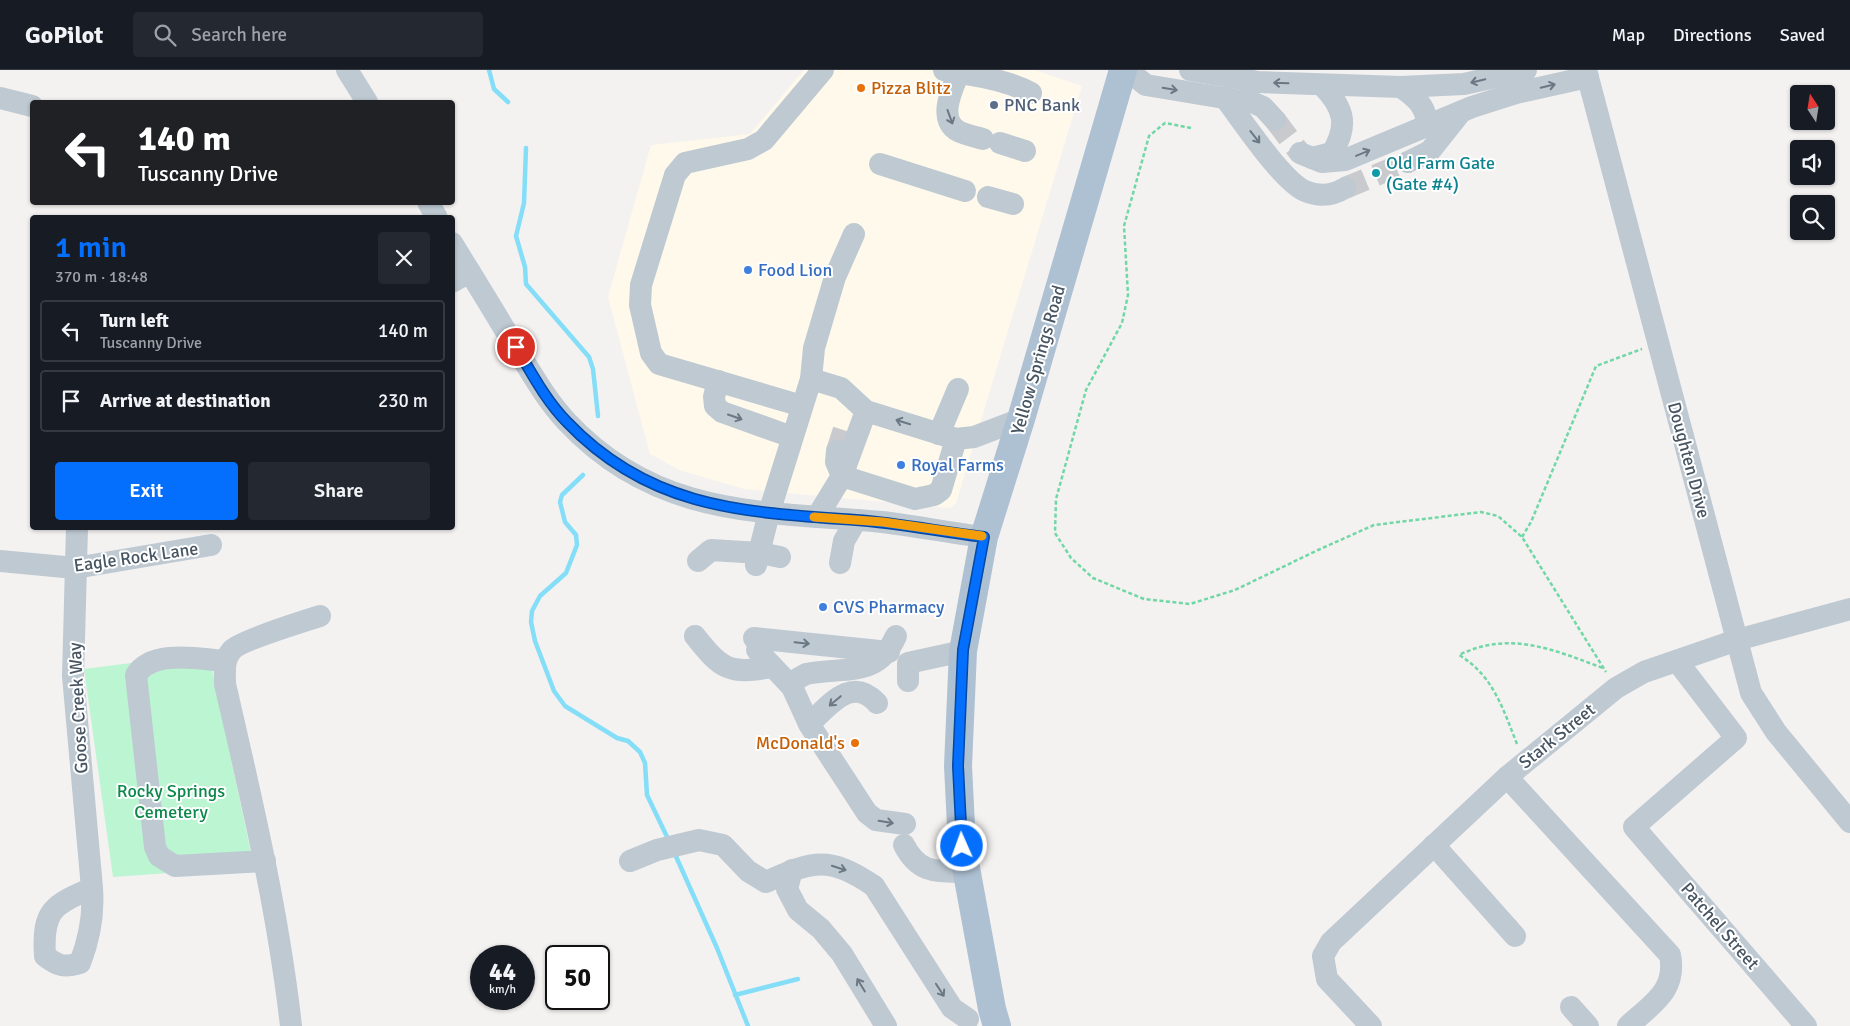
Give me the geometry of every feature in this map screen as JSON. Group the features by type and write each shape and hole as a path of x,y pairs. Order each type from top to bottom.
{"main road":[{"name":"Yellow Springs Road","path":"979,1020 958,766 963,650 984,537 1021,419 1123,70"}],"street":[{"path":"347,70 366,100"},
{"path":"802,406 659,364 651,353 640,305 641,284 675,175 685,163 748,149 764,140 823,70"},
{"path":"1127,70 1146,85 1254,103 1263,107 1274,120"},
{"path":"1190,70 1258,82 1401,87 1464,84 1526,70"},
{"path":"1025,151 958,132 950,122 946,111 951,73 968,74 1022,88 1031,93"},
{"path":"1322,85 1337,101 1343,120 1341,138 1332,153 1306,156 1322,162 1345,160 1461,111 1587,73"},
{"name":"Doughten Drive","path":"1587,73 1751,693 1776,732 1850,822"},
{"path":"1401,87 1415,97 1425,109 1427,121 1423,127"},
{"path":"0,98 30,106"},
{"path":"1225,98 1287,178 1303,191 1322,196 1336,194 1345,188"},
{"path":"1408,162 1430,151 1461,111"},
{"path":"880,164 965,191"},
{"path":"988,197 1013,204"},
{"path":"698,561 711,550 766,558 769,513 811,379 814,348 835,277 854,234"},
{"path":"455,254 461,277 565,421 597,449 642,480 688,498 741,511 856,520 984,537"},
{"path":"811,379 841,388 861,406 948,436 974,437 1021,419"},
{"path":"718,381 714,397 715,406 722,412 792,437"},
{"path":"837,450 836,462 842,476 915,499 934,495 941,490 948,436 958,389"},
{"path":"845,426 861,406"},
{"path":"817,518 842,476 861,406"},
{"path":"840,563 844,541 856,520"},
{"name":"Goose Creek Way","path":"77,530 73,676 92,888"},
{"name":"Eagle Rock Lane","path":"0,561 75,568 211,545"},
{"name":"Stark Street","path":"1371,1026 1327,979 1323,956 1331,942 1524,762 1616,688 1644,672 1737,640 1850,609"},
{"path":"291,1026 286,975 265,861 225,684 225,661 232,650 246,643 320,616"},
{"path":"695,636 713,659 733,671 751,671 772,667"},
{"path":"963,650 899,655 755,644 772,667 792,687 809,724 867,813 876,820 905,835 912,859 929,870 966,872"},
{"path":"792,687 797,679 806,674 874,665 899,655"},
{"path":"225,661 200,658 163,659 150,662 141,667 136,675 154,847 158,856 175,866 265,861"},
{"name":"Patchel Street","path":"1677,661 1736,738 1634,827 1806,1026"},
{"path":"809,724 840,696 848,693 864,693 877,703"},
{"path":"1507,777 1670,955 1673,970 1668,986 1628,1026"},
{"path":"630,861 658,850 699,840 723,845 748,871 766,882 792,870 823,863 854,873 874,886 952,1008 979,1020"},
{"path":"1434,845 1515,936"},
{"path":"792,870 786,889 798,910 821,929 842,954 886,1026"},
{"path":"1571,1007 1588,1026"}],"path":[{"path":"1191,128 1164,123 1149,136 1124,226 1128,295 1122,323 1086,390 1056,498 1056,533 1070,558 1093,578 1144,599 1190,604 1235,590 1374,525 1481,512 1498,516 1522,537 1616,688"},
{"path":"1522,537 1531,522 1596,366 1658,343"},
{"path":"1524,762 1502,703 1492,685 1471,661 1459,655 1496,642 1523,643 1554,650 1604,669"}],"shaded area":[{"path":"804,70 1035,70 1082,86 956,503 950,508 744,489 679,470 650,454 608,297 651,145 750,134"}],"green space":[{"name":"Rocky Springs Cemetery","path":"158,651 208,651 254,867 113,877 84,669 131,663"}],"waterway":[{"path":"489,70 494,89 508,102"},
{"path":"526,148 524,203 516,236 525,267 526,284 589,357 593,369 598,416"},
{"path":"583,475 562,495 560,502 565,522 576,535 577,545 566,573 540,596 532,611 531,622 535,641 554,691 565,706 617,738 628,741 640,752 645,763 647,795 669,841"},
{"path":"674,852 717,948 748,1026"},
{"path":"735,995 798,979"}],"tunnel":[{"path":"1275,120 1300,153"},
{"path":"1345,188 1408,162"},
{"path":"837,451 845,426"}],"slow traffic":[{"path":"814,517 883,522 947,533 982,536"}],"place":[{"name":"Pizza Blitz","path":"861,88"},
{"name":"PNC Bank","path":"994,105"},
{"name":"Old Farm Gate (Gate #4)","path":"1376,173"},
{"name":"Food Lion","path":"748,270"},
{"name":"Royal Farms","path":"901,465"},
{"name":"CVS Pharmacy","path":"823,607"},
{"name":"McDonald's","path":"855,743"}],"route":[{"path":"516,347 544,393 565,421 614,462 642,480 688,498 741,511 883,522 984,537 963,650 958,766 962,846"}]}
